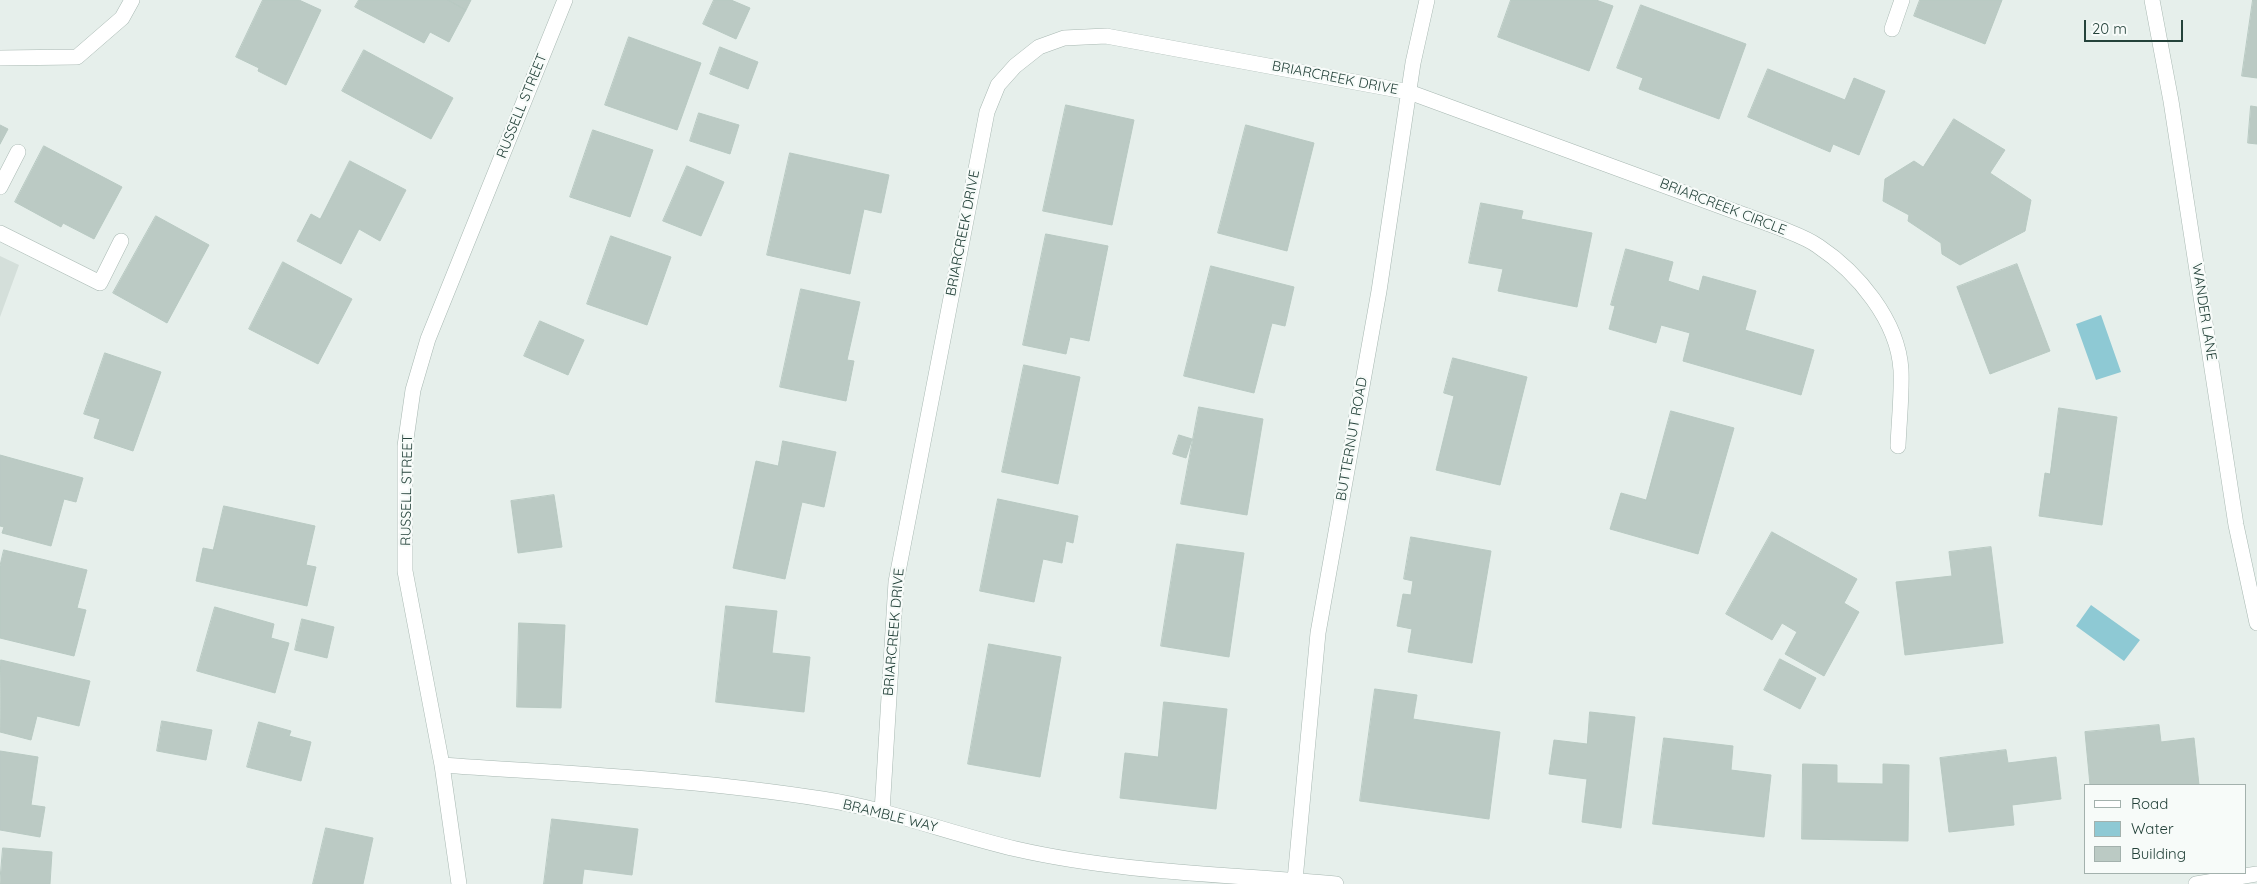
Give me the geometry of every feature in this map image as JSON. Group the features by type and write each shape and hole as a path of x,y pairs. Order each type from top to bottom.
{"street":[{"path":"0,58 77,57 122,18 132,0"},
{"name":"RUSSELL STREET","path":"459,884 442,764 405,571 405,446 413,390 431,332 565,0"},
{"name":"BUTTERNUT ROAD","path":"1295,880 1318,633 1379,291 1413,63 1427,0"},
{"path":"1892,29 1902,0"},
{"name":"WANDER LANE","path":"2152,0 2171,101 2236,525 2257,623"},
{"name":"BRIARCREEK DRIVE","path":"882,812 896,582 987,112 998,85 1015,66 1039,47 1064,38 1106,36 1409,92"},
{"name":"BRIARCREEK CIRCLE","path":"1409,92 1780,228 1817,245 1850,270 1876,302 1895,340 1901,368 1898,446"},
{"path":"0,187 18,152"},
{"path":"0,233 100,283 121,240"},
{"name":"BRAMBLE WAY","path":"442,764 725,786 824,799 882,812 1016,849 1147,871 1336,884"},
{"path":"2196,884 2257,874"}],"shaded area":[{"path":"0,256 19,265 0,317"}],"water":[{"path":"2101,315 2121,372 2096,380 2076,324"},
{"path":"2091,605 2140,640 2124,661 2076,626"}],"building":[{"path":"263,0 299,0 321,10 286,85 258,71 259,68 236,57"},
{"path":"359,0 448,0 466,10 449,42 430,32 424,43 355,7"},
{"path":"448,0 471,0 466,10"},
{"path":"714,0 731,0 750,8 736,39 703,24"},
{"path":"1511,0 1596,0 1613,6 1589,71 1498,37"},
{"path":"1920,0 2002,0 1985,44 1914,16"},
{"path":"2253,0 2257,0 2257,78 2242,76"},
{"path":"1641,5 1746,44 1719,119 1639,89 1643,78 1617,68"},
{"path":"629,37 701,63 677,130 605,105"},
{"path":"720,47 758,62 748,89 710,74"},
{"path":"364,50 453,98 431,139 342,91"},
{"path":"1768,69 1845,100 1854,78 1885,91 1859,155 1833,144 1830,152 1748,117"},
{"path":"1066,105 1134,120 1112,225 1043,211"},
{"path":"2251,106 2257,107 2257,144 2248,143"},
{"path":"699,113 739,125 730,154 690,141"},
{"path":"1954,119 2005,150 1990,173 2031,200 2025,231 1960,265 1942,254 1941,243 1908,221 1909,215 1883,201 1885,179 1914,161 1923,167"},
{"path":"0,125 8,129 0,144"},
{"path":"1246,125 1314,143 1287,251 1218,233"},
{"path":"593,130 653,150 630,217 570,197"},
{"path":"44,146 122,187 94,239 63,223 61,227 15,202"},
{"path":"790,153 889,175 881,213 864,209 850,274 767,255"},
{"path":"350,161 406,190 380,241 359,229 341,264 297,241 311,214 320,219"},
{"path":"687,166 724,182 701,236 663,221"},
{"path":"1481,203 1523,211 1521,219 1592,233 1577,307 1498,291 1503,269 1469,263"},
{"path":"156,216 209,245 167,323 113,293"},
{"path":"1046,234 1108,246 1089,341 1070,337 1066,354 1023,345"},
{"path":"611,236 671,257 647,325 587,304"},
{"path":"1626,249 1673,262 1668,281 1699,291 1703,276 1756,291 1745,330 1814,350 1801,395 1683,361 1690,333 1661,325 1656,343 1609,329 1615,306 1611,305"},
{"path":"283,262 352,299 318,364 249,329"},
{"path":"2017,264 2050,351 1990,374 1957,287"},
{"path":"1211,266 1294,287 1285,326 1272,323 1254,393 1184,376"},
{"path":"801,289 860,302 847,360 854,361 846,401 780,387"},
{"path":"540,321 584,340 568,375 524,356"},
{"path":"105,353 161,372 133,451 94,438 100,419 84,414"},
{"path":"1453,358 1527,377 1500,485 1436,470 1454,396 1444,393"},
{"path":"1024,365 1080,377 1058,484 1002,472"},
{"path":"1199,407 1263,419 1247,515 1181,504"},
{"path":"2059,408 2117,417 2102,525 2039,516 2045,473 2050,474"},
{"path":"1671,411 1734,428 1698,554 1610,529 1621,493 1646,500"},
{"path":"1179,435 1192,439 1186,458 1173,454"},
{"path":"783,441 836,452 824,507 802,502 785,579 733,568 756,461 778,466"},
{"path":"0,455 83,478 76,502 64,499 51,546 2,533 4,527 0,526"},
{"path":"554,495 562,547 518,553 511,501"},
{"path":"998,499 1078,516 1073,543 1066,541 1062,563 1043,559 1034,602 980,591"},
{"path":"224,506 315,526 306,565 316,567 307,606 196,581 203,548 213,550"},
{"path":"1772,532 1857,579 1844,603 1859,612 1824,676 1785,654 1797,632 1782,623 1772,640 1726,614"},
{"path":"1411,537 1491,551 1472,663 1408,652 1412,629 1397,626 1403,594 1411,595 1413,581 1404,579"},
{"path":"1177,544 1244,553 1229,657 1161,646"},
{"path":"1991,547 2003,643 1905,655 1896,582 1952,576 1949,552"},
{"path":"4,550 87,570 77,608 86,610 74,656 0,638 0,566"},
{"path":"726,606 777,611 772,653 810,657 804,712 716,702"},
{"path":"215,607 274,624 271,638 289,643 275,693 197,671"},
{"path":"302,619 334,627 327,658 295,650"},
{"path":"519,623 565,625 561,708 517,707"},
{"path":"989,644 1061,657 1040,777 968,764"},
{"path":"1780,659 1816,678 1800,709 1764,690"},
{"path":"1,660 90,681 79,726 37,716 31,740 0,732"},
{"path":"1375,689 1417,695 1413,719 1500,732 1489,819 1360,801"},
{"path":"1164,702 1227,709 1216,809 1120,798 1125,753 1158,757"},
{"path":"1590,712 1635,717 1621,828 1582,822 1587,779 1549,774 1554,740 1587,744"},
{"path":"162,721 212,730 206,760 157,751"},
{"path":"259,722 291,731 289,736 311,742 301,781 247,767"},
{"path":"2159,725 2161,742 2194,738 2199,784 2090,784 2085,732"},
{"path":"1664,738 1733,746 1731,770 1771,775 1764,837 1653,824"},
{"path":"2006,750 2008,763 2056,757 2061,799 2012,805 2014,825 1949,832 1940,758"},
{"path":"0,751 38,757 31,805 45,807 40,837 0,830"},
{"path":"1803,764 1837,765 1837,783 1883,784 1883,764 1909,765 1908,841 1802,839"},
{"path":"552,819 638,829 632,875 584,869 582,884 544,884"},
{"path":"326,828 373,838 363,884 313,884"},
{"path":"3,848 52,852 50,884 0,884"}]}
